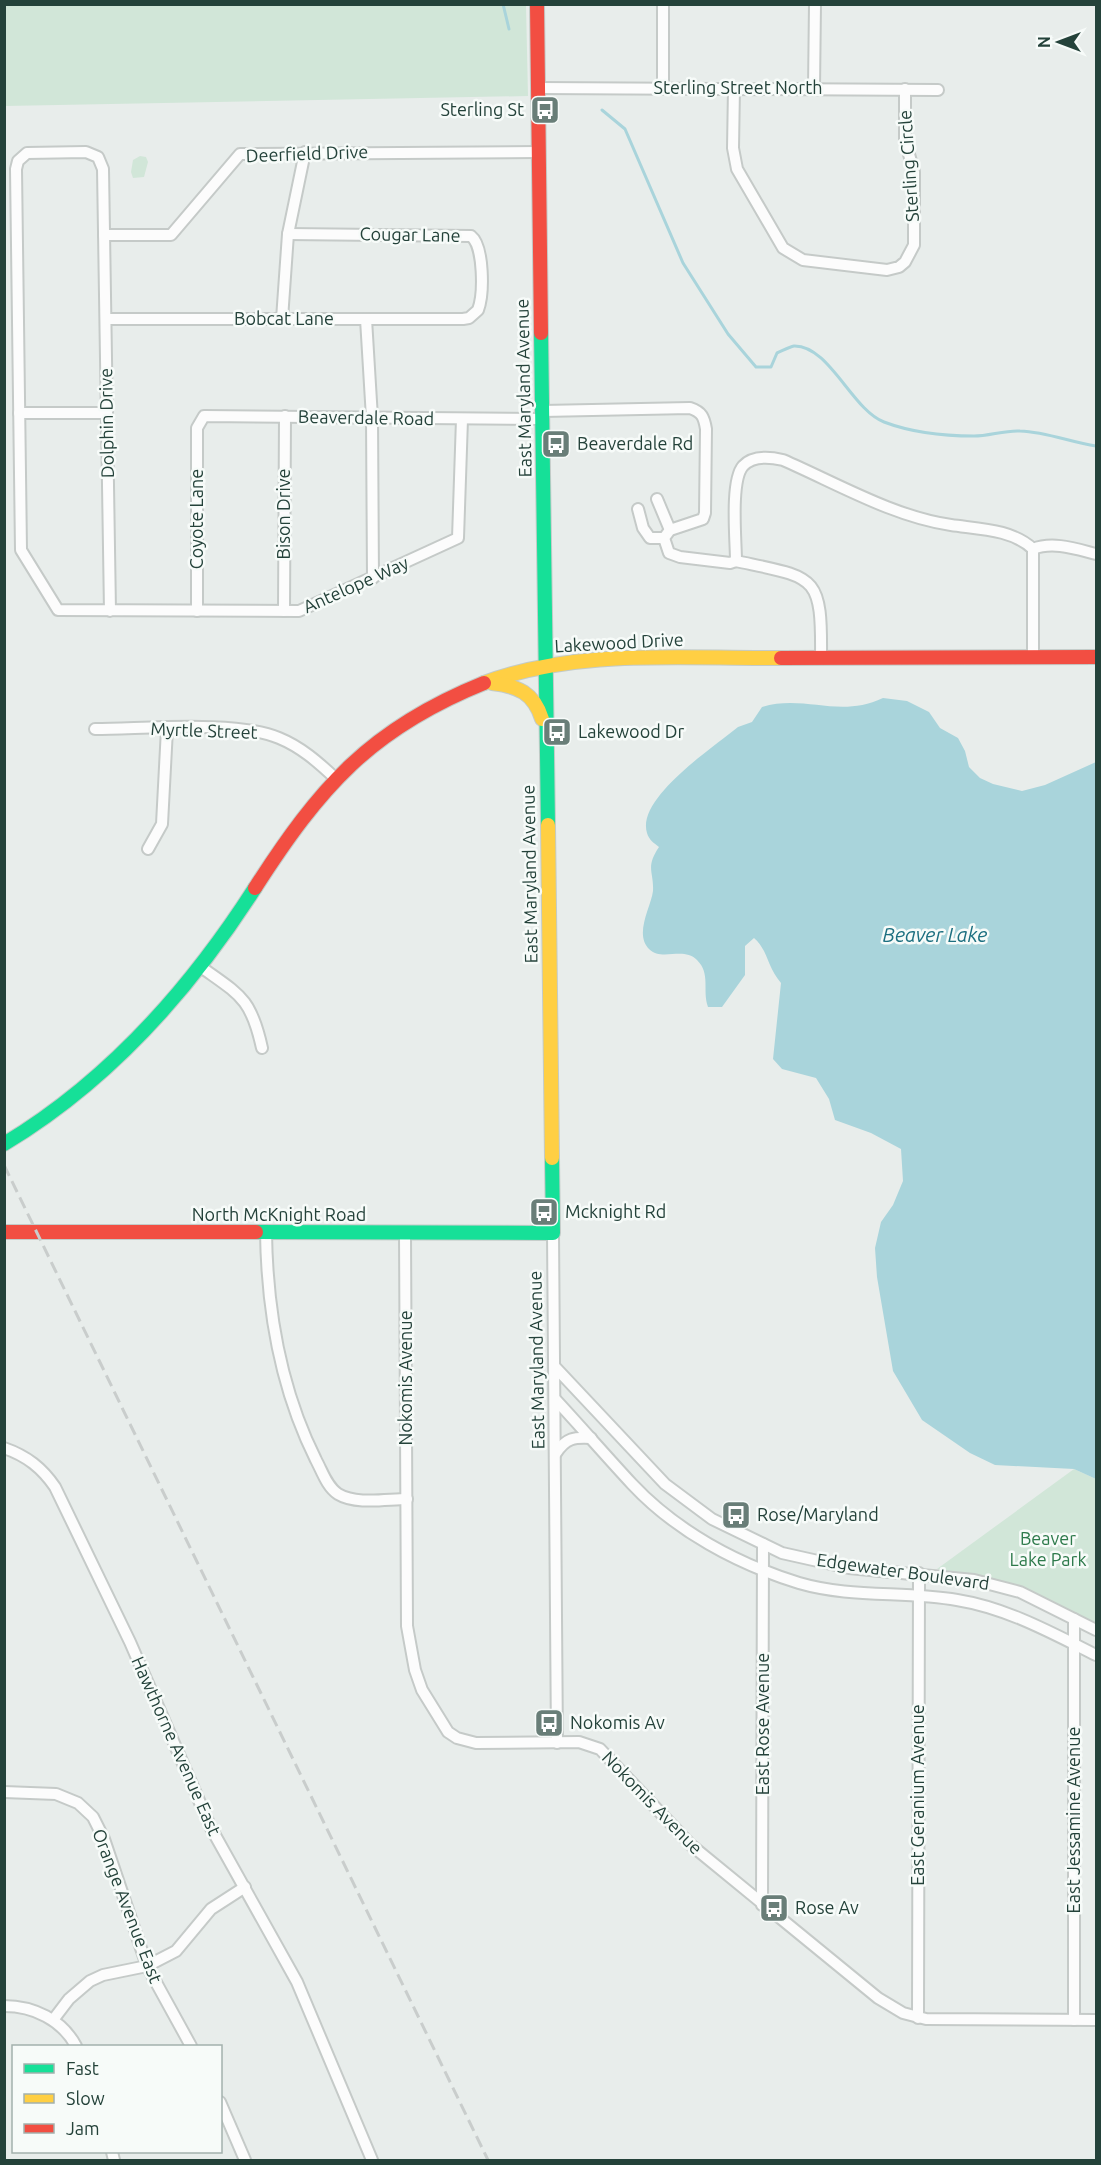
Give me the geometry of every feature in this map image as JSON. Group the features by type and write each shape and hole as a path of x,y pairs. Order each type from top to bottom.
{"street":[{"name":"East Maryland Avenue","path":"537,4 555,1367 557,1743"},
{"path":"663,4 663,88"},
{"path":"814,4 814,88"},
{"name":"Sterling Street North","path":"538,88 938,90"},
{"name":"Sterling Circle","path":"734,88 733,148 737,169 783,248 803,260 887,270 899,267 905,262 914,245 914,172 905,140 905,89"},
{"path":"104,235 103,169 98,157 86,152 34,152 22,156 16,169 19,413 107,413"},
{"path":"282,319 288,234 305,152"},
{"name":"Deerfield Drive","path":"104,235 171,235 240,154 539,152"},
{"name":"Cougar Lane","path":"288,234 471,236 476,240 480,252 480,302 474,315 463,319"},
{"name":"Dolphin Drive","path":"104,235 110,611"},
{"name":"Bobcat Lane","path":"106,319 463,319"},
{"path":"366,319 372,418 373,578"},
{"name":"Beaverdale Road","path":"197,428 200,419 210,415 462,419 690,408 703,415 706,429 705,513 703,519 667,534"},
{"name":"Antelope Way","path":"19,413 21,550 58,610 110,611 299,612 458,538 462,419"},
{"name":"Bison Drive","path":"284,611 285,416"},
{"name":"Coyote Lane","path":"197,428 197,611"},
{"path":"736,561 736,482 742,466 756,459 770,457 920,519 984,528 1025,542 1033,549 1033,657"},
{"path":"657,499 667,534 669,553 680,557 730,563 736,561 782,570 802,578 815,590 821,614 820,657"},
{"path":"638,509 643,528 650,538 667,534"},
{"path":"1033,549 1043,545 1056,546 1096,554"},
{"name":"Lakewood Drive","path":"4,1144 50,1115 103,1074 135,1043 201,967 291,834 335,778 379,741 426,708 486,682 545,665 611,658 1096,657"},
{"path":"486,682 519,686 530,693 538,707 546,739"},
{"name":"Myrtle Street","path":"95,729 262,732 294,744 335,778"},
{"path":"148,849 162,825 167,729"},
{"path":"201,967 237,993 251,1008 262,1048"},
{"name":"North McKnight Road","path":"4,1232 553,1233"},
{"path":"266,1233 269,1292 281,1364 300,1423 327,1483 335,1492 347,1498 406,1498"},
{"name":"Nokomis Avenue","path":"405,1233 409,1647 415,1670 431,1708 448,1732 466,1742 585,1743 600,1749 668,1823 762,1905 887,2005 918,2018 940,2020 1096,2020"},
{"name":"Edgewater Boulevard","path":"555,1367 665,1484 712,1519 763,1544 782,1553 849,1568 974,1580 1020,1592 1096,1630"},
{"name":"Edgewater Boulevard","path":"555,1400 633,1485 662,1511 699,1539 763,1570 800,1583 839,1591 957,1600 1012,1614 1096,1655"},
{"path":"555,1453 564,1441 577,1437 591,1438"},
{"name":"Hawthorne Avenue East","path":"4,1448 24,1456 38,1466 56,1487 130,1642 191,1787 211,1828 297,1982 372,2160"},
{"name":"East Rose Avenue","path":"762,1905 763,1544"},
{"name":"East Geranium Avenue","path":"918,2018 919,1573"},
{"name":"East Jessamine Avenue","path":"1074,1619 1074,2020"},
{"name":"Orange Avenue East","path":"4,1792 56,1794 78,1803 93,1817 104,1839 147,1966 190,2045"},
{"path":"53,2020 69,1999 90,1981 103,1975 147,1966 176,1951 211,1909 245,1887"},
{"path":"4,2006 28,2008 53,2020 75,2045"},
{"path":"222,2107 244,2160"}],"green space":[{"path":"4,5 526,5 528,96 5,106"},
{"path":"140,156 146,157 148,162 144,177 133,178 131,172 133,160"},
{"name":"Beaver Lake Park","path":"1074,1469 1096,1479 1096,1630 1020,1592 937,1569"}],"water":[{"name":"Beaver Lake","path":"883,698 907,701 929,712 940,728 958,738 965,751 969,767 980,778 993,784 1022,791 1045,785 1096,762 1096,1479 1074,1469 995,1465 970,1453 922,1420 893,1371 877,1277 875,1248 881,1222 893,1205 903,1181 901,1149 871,1133 835,1120 829,1099 816,1078 782,1069 773,1059 781,983 754,938 745,946 745,975 722,1007 708,1007 704,971 697,960 685,954 654,953 645,943 643,936 653,891 651,865 659,847 647,833 647,819 653,804 679,774 738,727 752,722 762,707 793,703 852,706 867,704"}],"waterway":[{"path":"503,4 509,29"},
{"path":"602,110 625,129 683,263 728,334 756,367 771,367 777,353 790,347 807,348 829,366 872,415 895,426 951,435 980,436 1020,431 1096,446"}],"railway":[{"path":"4,1165 488,2160"}],"traffic: fast":[{"path":"541,333 548,825"},
{"path":"4,1144 78,1092 144,1031 203,963 255,888"},
{"path":"256,1232 553,1233 552,1158"}],"traffic: slow":[{"path":"484,683 556,664 593,660 668,657 781,658"},
{"path":"492,683 510,686 524,692 539,710 542,719"},
{"path":"548,825 552,1158"}],"traffic: jam":[{"path":"537,4 541,333"},
{"path":"781,658 1096,657"},
{"path":"255,888 302,820 351,765 409,720 484,683"},
{"path":"4,1232 256,1232"}],"place":[{"name":"Sterling St","path":"545,110"},
{"name":"Beaverdale Rd","path":"556,444"},
{"name":"Lakewood Dr","path":"557,732"},
{"name":"Mcknight Rd","path":"544,1212"},
{"name":"Rose/Maryland","path":"736,1515"},
{"name":"Nokomis Av","path":"549,1723"},
{"name":"Rose Av","path":"774,1908"}]}
